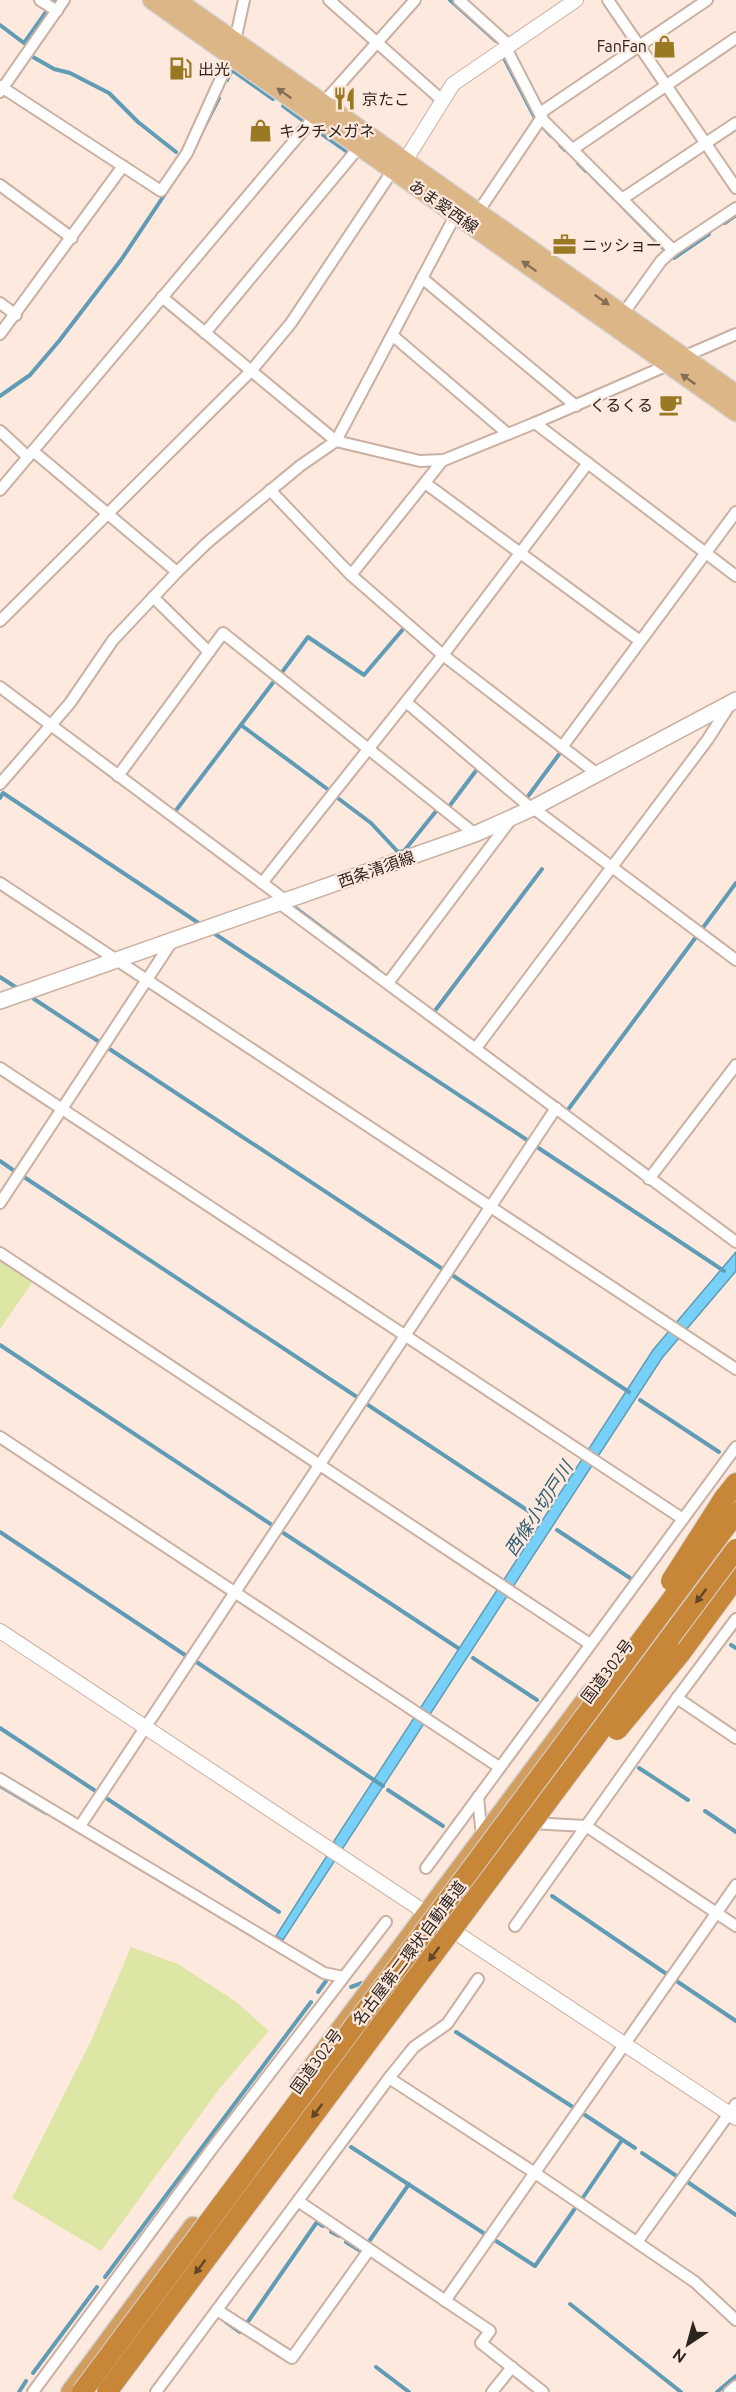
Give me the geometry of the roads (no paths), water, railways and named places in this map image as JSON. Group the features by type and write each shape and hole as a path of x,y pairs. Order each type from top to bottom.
{"highway":[{"path":"565,1744 736,1483"},
{"name":"国道302号","path":"70,2392 736,1499"},
{"name":"名古屋第二環状自動車道","path":"82,2392 736,1513"},
{"name":"名古屋第二環状自動車道","path":"107,2392 736,1549"},
{"path":"464,1913 665,1672 736,1578"}],"main road":[{"name":"あま愛西線","path":"152,0 233,49 399,165 478,212 623,314 736,412"},
{"name":"あま愛西線","path":"176,0 233,49"},
{"name":"あま愛西線","path":"320,109 360,146 399,165 456,214 675,361 736,394"},
{"name":"西条清須線","path":"0,1001 475,834 533,809 596,773 734,701"}],"street":[{"path":"39,0 57,11"},
{"path":"64,0 1,88 161,191 187,153 233,49 244,0"},
{"path":"329,0 443,101"},
{"path":"0,490 320,109 415,0"},
{"path":"459,0 508,47 541,115 673,250"},
{"path":"0,621 251,371 291,323 453,84 576,0"},
{"path":"608,0 736,188"},
{"path":"478,212 541,115 707,0"},
{"path":"573,149 736,39"},
{"path":"622,200 736,123"},
{"path":"205,333 360,146"},
{"path":"0,334 123,166"},
{"path":"0,185 72,238"},
{"path":"623,314 661,261 673,250 736,208"},
{"path":"0,784 70,703 113,640 177,572 207,542 270,490 336,441 456,214"},
{"path":"422,278 576,405"},
{"path":"162,297 336,441 420,461 443,460 508,434 736,334"},
{"path":"0,303 16,315"},
{"path":"392,335 508,434"},
{"path":"535,423 736,576"},
{"path":"0,431 108,513 177,572"},
{"path":"351,575 443,460"},
{"path":"261,883 443,656 588,463"},
{"path":"425,483 640,641"},
{"path":"270,490 351,575 443,656 596,773"},
{"path":"562,747 736,512"},
{"path":"153,597 209,652"},
{"path":"118,776 223,633 475,834"},
{"path":"0,687 261,883 282,902 388,983 736,1242"},
{"path":"476,1048 613,867 734,701"},
{"path":"406,702 533,809 736,960"},
{"path":"388,983 512,818"},
{"path":"0,883 736,1369"},
{"path":"0,1203 173,940"},
{"path":"649,1179 736,1065"},
{"path":"0,1068 683,1520"},
{"path":"80,1826 556,1108"},
{"path":"0,1253 590,1644"},
{"path":"0,1437 499,1767"},
{"path":"426,1868 736,1447"},
{"path":"697,1500 710,1533"},
{"path":"515,1926 736,1619"},
{"path":"0,1631 625,2044 734,2112 637,2242"},
{"path":"677,1698 736,1738"},
{"path":"0,1779 324,1973 343,1977"},
{"path":"478,1797 482,1837"},
{"path":"494,1821 586,1826 736,1926"},
{"path":"445,2301 736,1885"},
{"path":"33,2392 211,2150 386,1922"},
{"path":"156,2392 389,2078 414,2047 447,2024 478,1979"},
{"path":"389,2078 535,2173 695,2282 736,2320"},
{"path":"298,2201 490,2331 481,2343 543,2392"},
{"path":"217,2310 292,2358 369,2250"},
{"path":"492,2392 512,2367"},
{"path":"729,2392 736,2386"}],"water":[{"path":"736,1252 736,1271 662,1358 283,1940 276,1936 335,1843 334,1841 653,1350"}],"waterway":[{"path":"450,0 496,41"},
{"path":"0,25 24,43 46,12"},
{"path":"33,57 54,69 70,73 109,93 138,122 176,152"},
{"path":"505,60 535,118"},
{"path":"227,80 232,70 273,99"},
{"path":"186,163 219,98"},
{"path":"283,106 302,120"},
{"path":"541,125 551,136"},
{"path":"312,127 349,153"},
{"path":"560,145 565,150"},
{"path":"578,163 586,171"},
{"path":"592,176 615,199"},
{"path":"0,396 30,375 59,341 121,260 167,191"},
{"path":"621,205 664,249"},
{"path":"725,223 736,215"},
{"path":"674,258 709,234"},
{"path":"280,675 308,637 364,675 404,628"},
{"path":"177,815 174,813 275,680"},
{"path":"241,725 330,791"},
{"path":"526,799 560,753"},
{"path":"448,808 478,768"},
{"path":"0,798 3,793 200,924"},
{"path":"335,796 371,823 398,852 404,851 437,810"},
{"path":"434,1012 542,869"},
{"path":"702,929 736,883"},
{"path":"293,906 377,969"},
{"path":"215,934 530,1142"},
{"path":"567,1111 696,937"},
{"path":"0,977 17,988"},
{"path":"34,999 101,1043"},
{"path":"108,1048 444,1270"},
{"path":"537,1147 724,1271"},
{"path":"0,1161 16,1172"},
{"path":"24,1177 360,1399"},
{"path":"452,1275 629,1392"},
{"path":"0,1345 275,1527"},
{"path":"640,1400 719,1452"},
{"name":"西條小切戸川","path":"368,1405 539,1518"},
{"path":"557,1530 630,1578"},
{"path":"0,1532 188,1657"},
{"path":"282,1532 458,1648"},
{"path":"731,1645 736,1648"},
{"path":"473,1658 537,1700"},
{"path":"195,1661 383,1786"},
{"path":"0,1728 97,1792"},
{"path":"639,1768 688,1800"},
{"path":"0,1786 46,1813"},
{"path":"388,1790 443,1826"},
{"path":"106,1798 279,1912"},
{"path":"705,1811 736,1832"},
{"path":"552,1896 668,1975"},
{"path":"675,1980 736,2021"},
{"path":"318,1992 326,1981"},
{"path":"351,1987 362,1983"},
{"path":"105,2277 311,2002"},
{"path":"456,2032 576,2109"},
{"path":"582,2113 635,2148"},
{"path":"582,2199 622,2140"},
{"path":"351,2147 488,2236"},
{"path":"642,2153 678,2177"},
{"path":"686,2181 736,2215"},
{"path":"368,2243 409,2184"},
{"path":"493,2239 535,2266 576,2207"},
{"path":"247,2323 317,2222 323,2226"},
{"path":"331,2232 339,2236"},
{"path":"346,2242 362,2252"},
{"path":"33,2373 97,2287"},
{"path":"570,2304 681,2392"},
{"path":"226,2322 240,2332"},
{"path":"376,2367 409,2392"},
{"path":"717,2392 736,2376"},
{"path":"19,2392 26,2381"}],"place":[{"name":"FanFan","path":"665,46"},
{"name":"出光","path":"180,69"},
{"name":"京たこ","path":"344,99"},
{"name":"キクチメガネ","path":"261,131"},
{"name":"ニッショー","path":"564,245"},
{"name":"くるくる","path":"671,405"}]}
